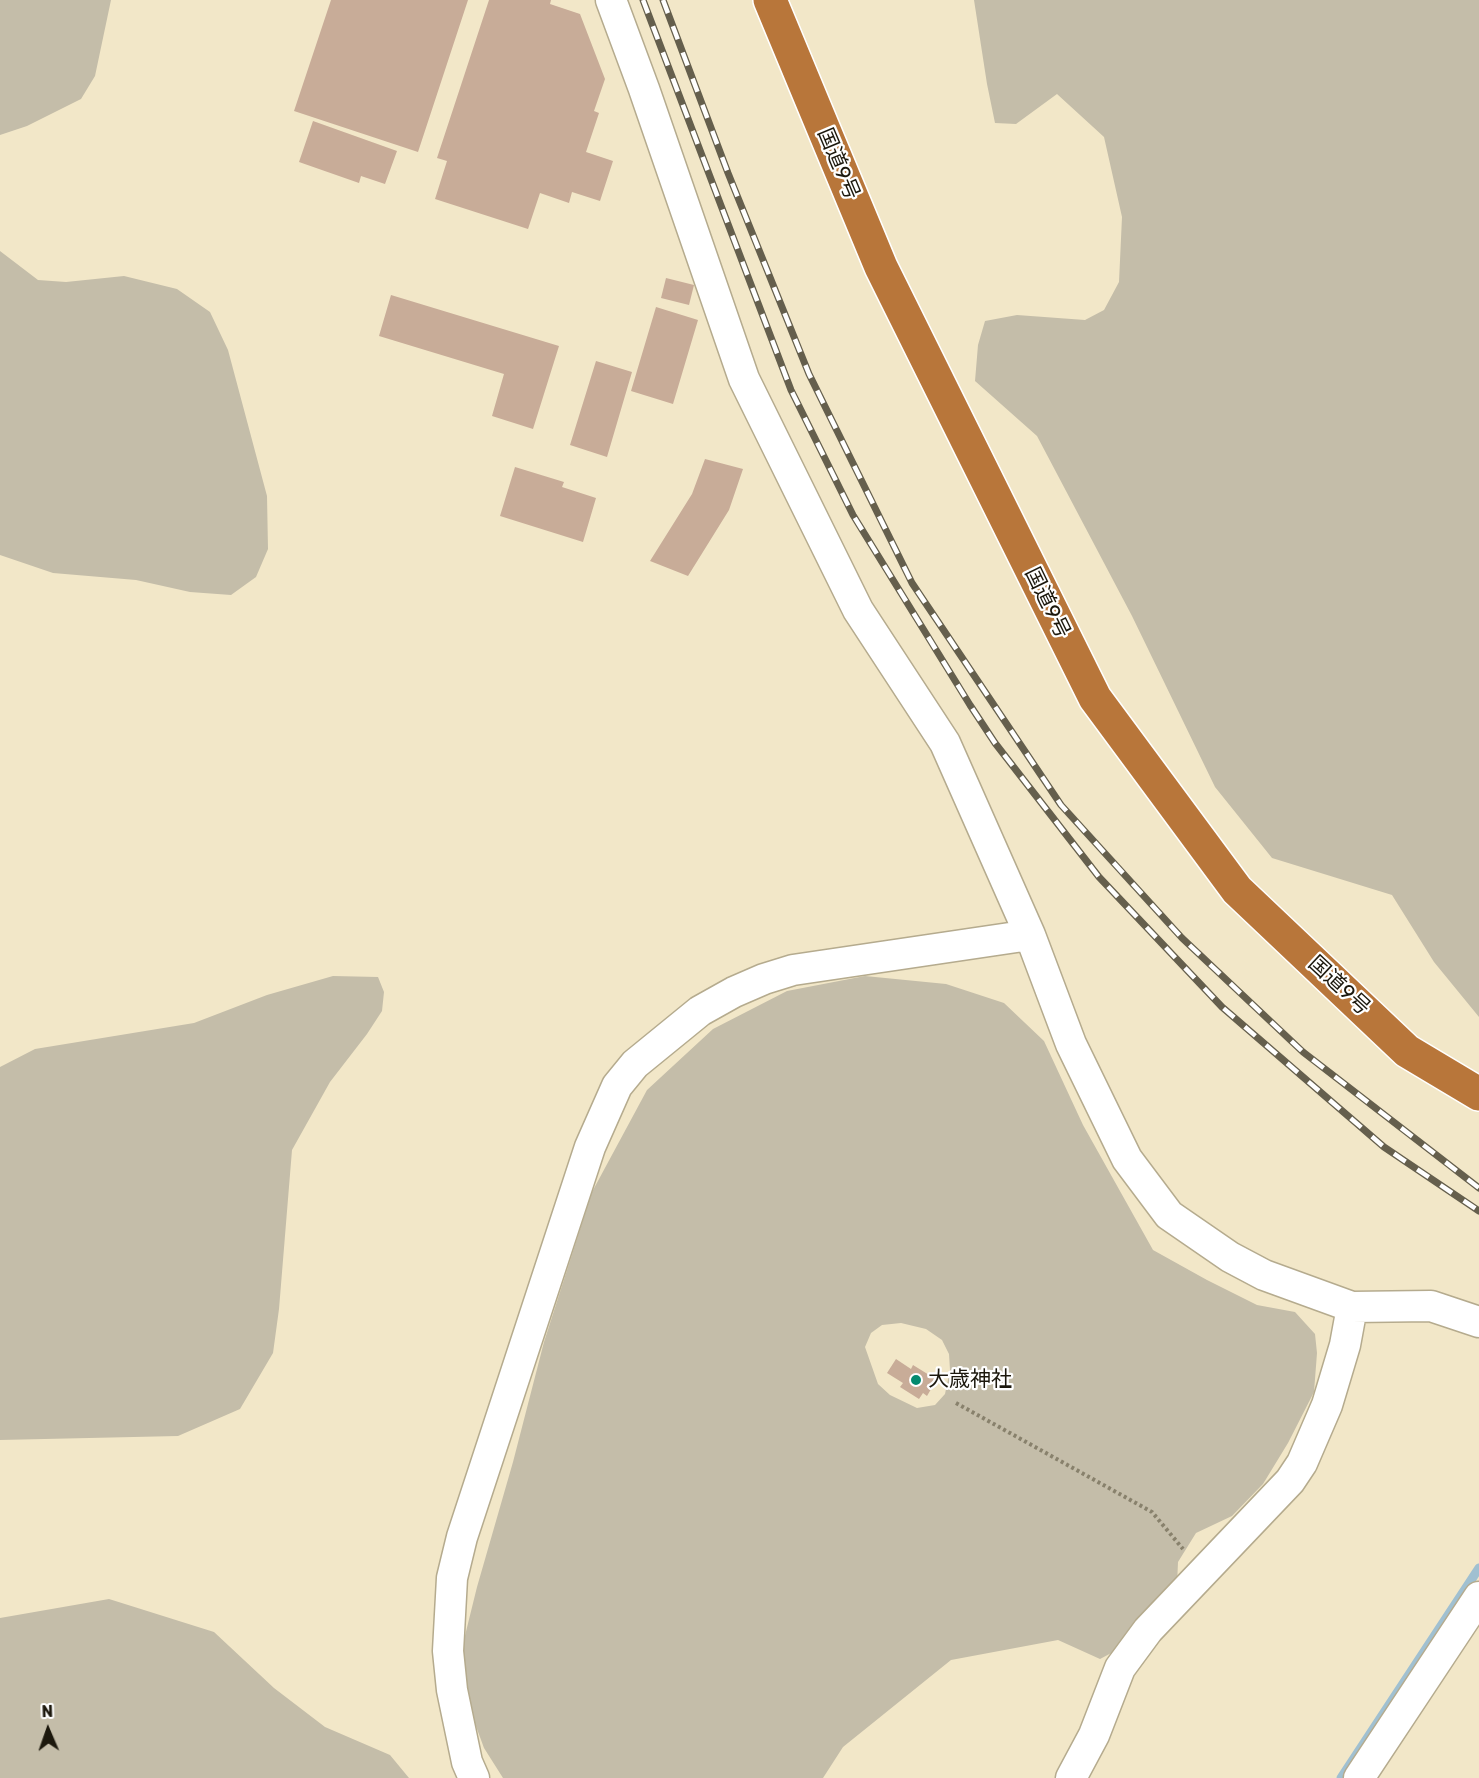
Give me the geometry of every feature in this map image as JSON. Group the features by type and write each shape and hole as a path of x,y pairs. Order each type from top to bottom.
{"highway":[{"name":"国道9号","path":"770,0 881,267 1095,698 1237,890 1407,1051 1479,1094"}],"street":[{"path":"611,0 744,379 858,610 945,743 1030,935 1071,1044 1127,1159 1169,1215 1230,1257 1264,1275 1352,1307 1431,1306 1479,1322"},
{"path":"474,1778 467,1762 458,1724 451,1680 448,1652 452,1578 462,1537 590,1147 617,1086 635,1064 675,1029 700,1011 764,979 793,970 1030,935"},
{"path":"1071,1778 1094,1735 1120,1668 1148,1630 1290,1481 1302,1463 1326,1405 1346,1344 1352,1307"},
{"path":"1359,1778 1479,1597"}],"path":[{"path":"956,1403 1152,1512 1203,1573"}],"shaded area":[{"path":"0,0 111,0 95,76 81,99 27,126 0,135"},
{"path":"974,0 1479,0 1479,1017 1434,962 1392,895 1272,858 1215,787 1132,616 1037,436 975,381 978,345 985,321 1017,315 1085,320 1104,310 1119,282 1122,217 1104,137 1057,94 1016,124 995,123"},
{"path":"0,251 38,280 66,282 124,276 177,289 210,312 228,350 267,496 268,549 256,577 231,595 190,592 136,580 53,573 0,555"},
{"path":"333,976 378,977 384,992 382,1011 330,1082 292,1150 279,1309 273,1353 240,1409 178,1436 0,1440 0,1067 35,1049 194,1023 267,995"},
{"path":"865,976 946,984 1004,1003 1044,1041 1083,1125 1153,1250 1257,1305 1295,1312 1315,1334 1317,1353 1314,1392 1288,1443 1263,1484 1232,1516 1196,1533 1178,1562 1177,1586 1132,1642 1100,1659 1058,1640 951,1660 843,1747 823,1778 503,1778 484,1748 456,1672 544,1342 592,1192 647,1090 713,1029 787,991","holes":["901,1323 926,1329 942,1340 949,1354 950,1370 945,1394 935,1405 917,1408 890,1395 878,1384 865,1347 871,1333 882,1325"]},
{"path":"109,1599 214,1632 274,1688 325,1727 390,1755 409,1778 0,1778 0,1618"}],"building":[{"path":"331,0 468,0 418,152 294,111"},
{"path":"489,0 551,0 550,4 580,14 605,79 594,111 599,113 586,152 613,161 600,201 572,192 569,203 540,193 528,229 435,199 447,161 437,158"},
{"path":"313,121 397,151 385,184 361,176 359,183 299,162"},
{"path":"666,278 694,285 689,305 661,298"},
{"path":"391,295 559,346 533,429 492,416 504,374 379,336"},
{"path":"656,307 698,320 673,404 631,391"},
{"path":"596,361 632,372 607,457 570,445"},
{"path":"705,459 743,469 729,510 688,576 650,561 692,494"},
{"path":"515,467 564,482 562,487 596,498 583,542 500,516"},
{"name":"大歳神社","path":"896,1359 911,1369 913,1365 934,1378 932,1383 934,1384 927,1396 923,1393 919,1399 900,1387 903,1383 887,1373"}],"waterway":[{"path":"1341,1778 1479,1568"}],"railway":[{"path":"643,0 791,390 853,515 995,743 1099,877 1222,1007 1384,1147 1479,1211"},
{"path":"663,0 728,173 809,374 912,583 1061,805 1182,938 1303,1052 1479,1188"}],"place":[{"name":"大歳神社","path":"916,1380"}]}
